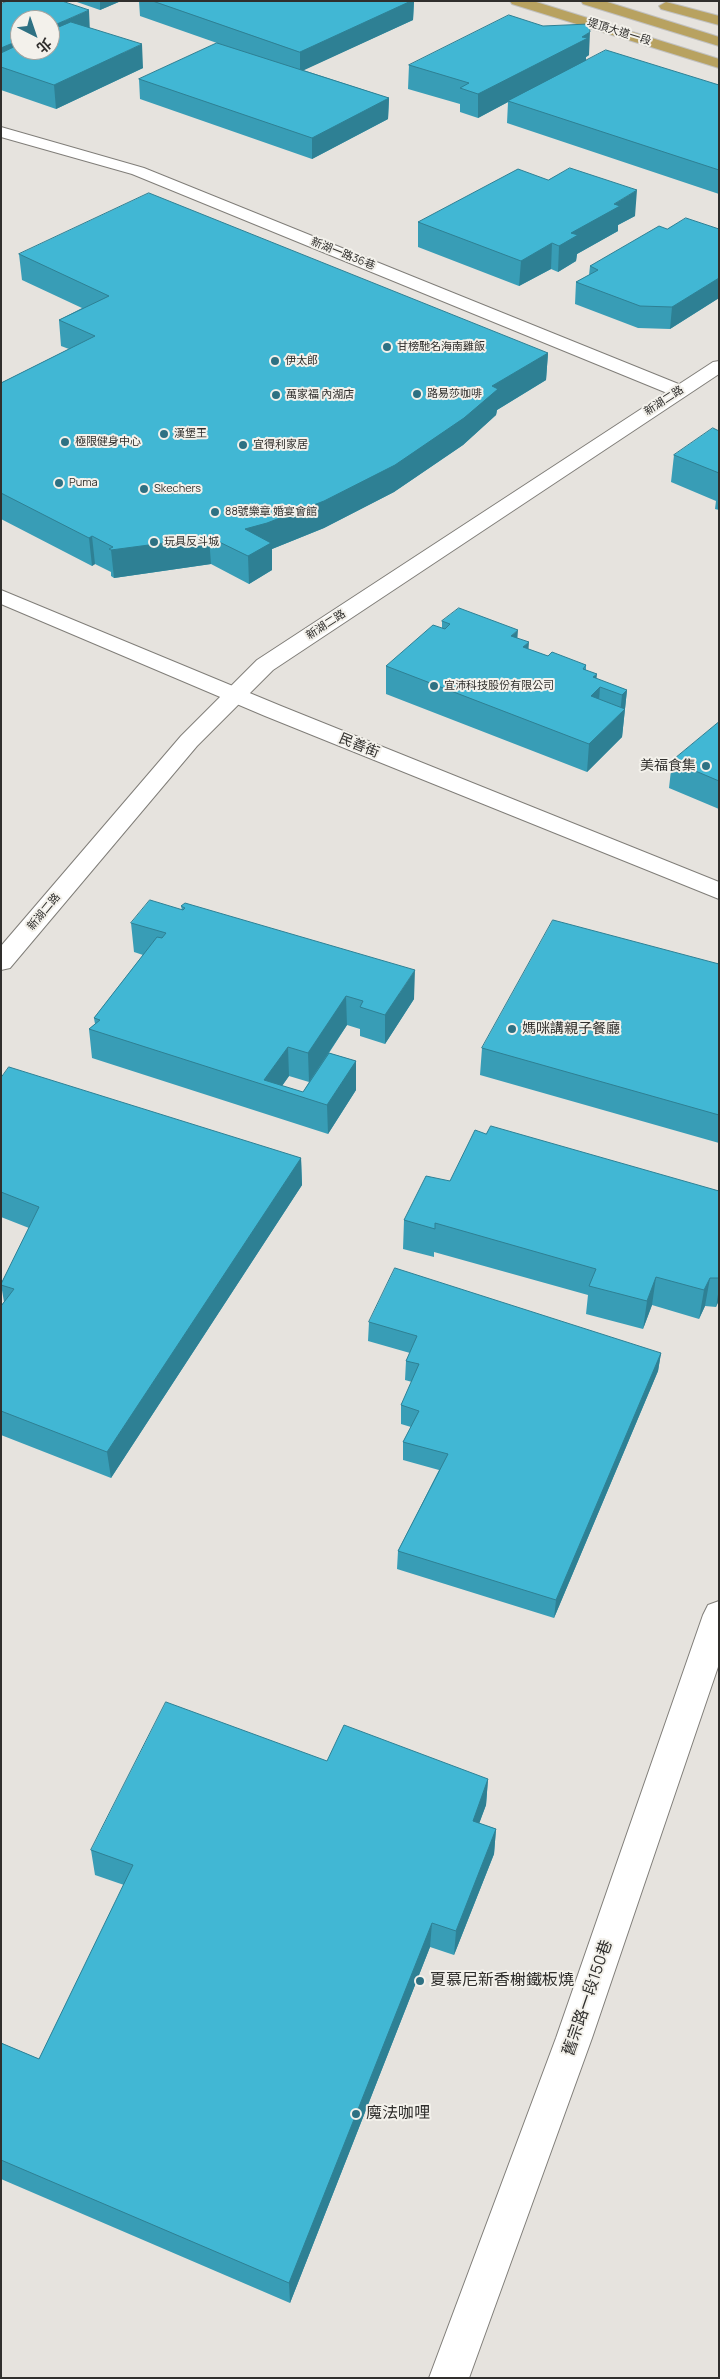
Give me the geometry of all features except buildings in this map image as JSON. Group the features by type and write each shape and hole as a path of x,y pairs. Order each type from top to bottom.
{"highway":[{"path":"518,1 719,64"},
{"path":"560,1 719,50"},
{"name":"堤頂大道一段","path":"588,1 719,42"},
{"path":"650,1 719,21"}],"street":[{"name":"新湖一路36巷","path":"1,132 138,171 679,391"},
{"name":"新湖二路","path":"1,962 189,741 265,665 719,366"},
{"name":"民善街","path":"1,596 234,694 719,891"},
{"name":"舊宗路一段150巷","path":"449,2378 574,2038 719,1615"}],"place":[{"name":"甘榜馳名海南雞飯","path":"387,347"},
{"name":"伊太郎","path":"275,361"},
{"name":"路易莎咖啡","path":"417,394"},
{"name":"萬家福 內湖店","path":"276,395"},
{"name":"漢堡王","path":"164,434"},
{"name":"極限健身中心","path":"65,442"},
{"name":"宜得利家居","path":"243,445"},
{"name":"Puma","path":"59,483"},
{"name":"Skechers","path":"144,489"},
{"name":"88號樂章 婚宴會館","path":"215,512"},
{"name":"玩具反斗城","path":"154,542"},
{"name":"宜沛科技股份有限公司","path":"434,686"},
{"name":"美福食集","path":"706,766"},
{"name":"媽咪講親子餐廳","path":"512,1029"},
{"name":"夏慕尼新香榭鐵板燒","path":"420,1981"},
{"name":"魔法咖哩","path":"356,2114"}]}
